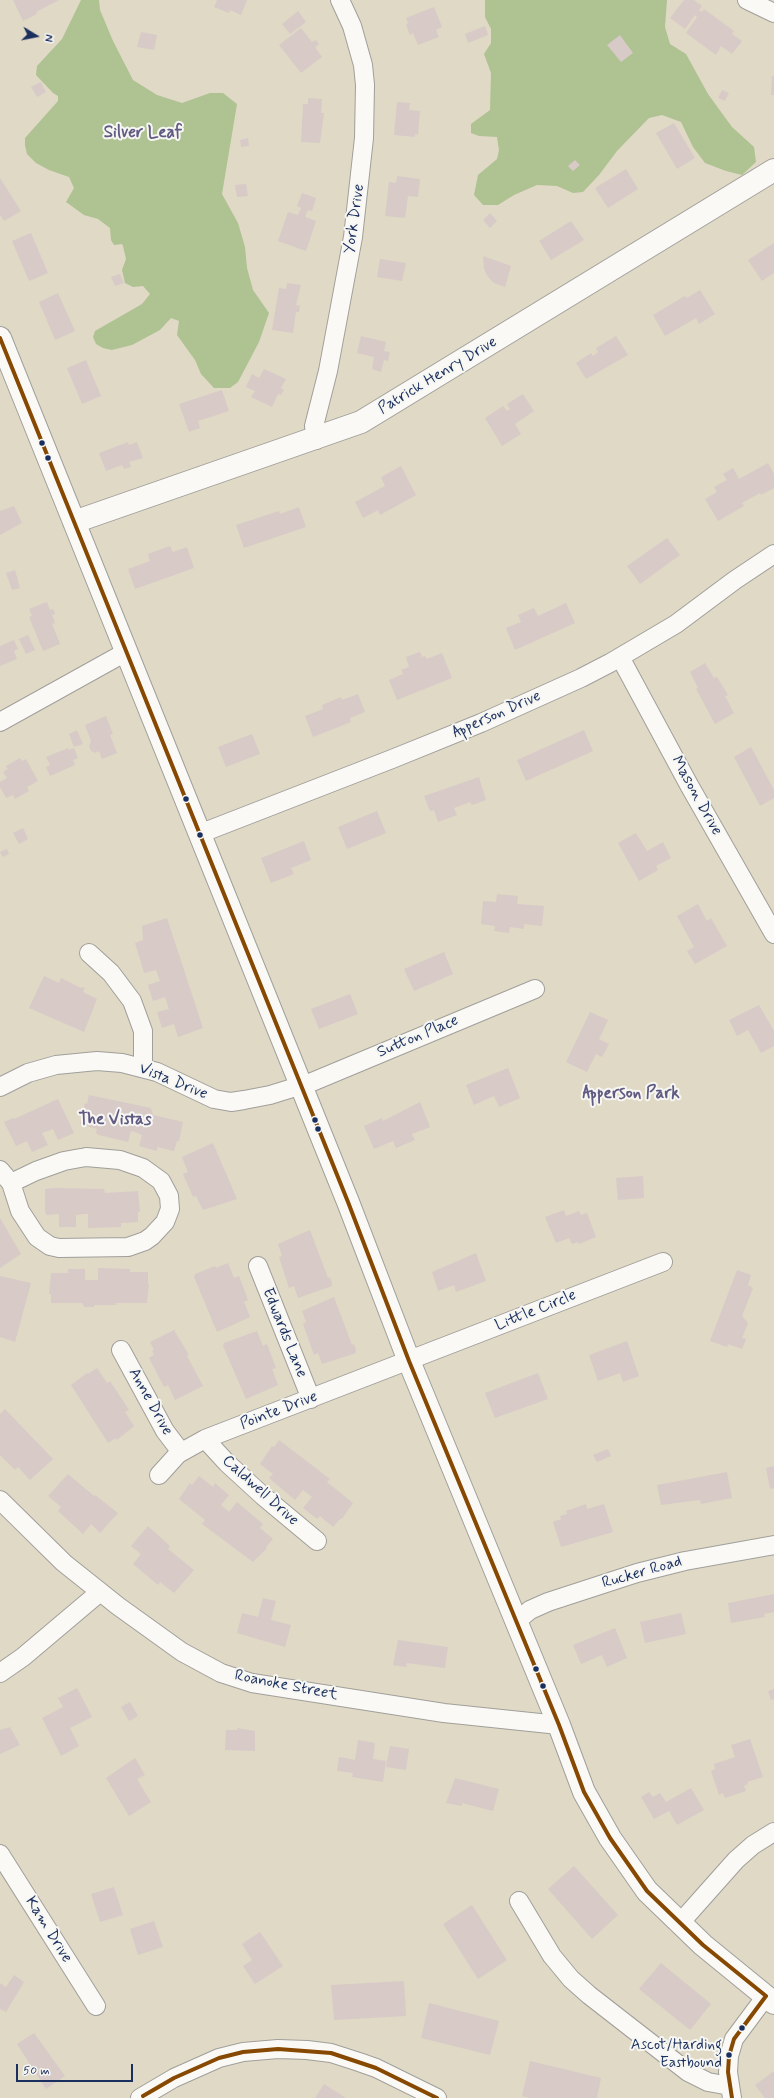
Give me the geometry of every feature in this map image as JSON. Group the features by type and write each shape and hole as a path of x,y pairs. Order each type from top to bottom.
{"main road":[{"name":"Patrick Henry Drive","path":"74,522 316,440 362,422 774,170"},
{"path":"0,338 301,1086 409,1361 559,1725 584,1792 610,1838 647,1891 680,1923 770,1999"}],"street":[{"name":"York Drive","path":"316,440 314,426 328,371 353,237 365,123 365,85 363,64 355,33 340,0"},
{"path":"747,0 774,13"},
{"name":"Apperson Drive","path":"199,834 481,723 581,678 676,624 735,580 774,554"},
{"path":"0,722 126,652"},
{"name":"Mason Drive","path":"620,657 689,785 774,934"},
{"path":"89,953 111,973 132,1002 143,1031 143,1068"},
{"name":"Sutton Place","path":"301,1086 535,989"},
{"name":"Vista Drive","path":"0,1087 28,1073 70,1063 97,1061 122,1063 143,1068 172,1078 208,1097 231,1102 270,1095 301,1086"},
{"path":"86,1157 116,1159 143,1168 160,1181 169,1196 170,1209 160,1228 148,1239 134,1246 59,1248 50,1246 37,1238 20,1211 6,1177 36,1171 64,1161 86,1157"},
{"name":"Little Circle","path":"409,1361 663,1262"},
{"name":"Edwards Lane","path":"258,1266 311,1399"},
{"name":"Anne Drive","path":"121,1350 165,1432 181,1452"},
{"name":"Pointe Drive","path":"159,1475 181,1452 205,1439 409,1361"},
{"name":"Caldwell Drive","path":"205,1439 227,1463 263,1496 317,1541"},
{"name":"Roanoke Street","path":"0,1500 64,1563 100,1592 201,1664 221,1673 252,1683 444,1713 559,1725"},
{"name":"Rucker Road","path":"515,1618 524,1615 530,1610 548,1602 637,1573 685,1561 774,1545"},
{"path":"0,1673 23,1657 100,1592"},
{"path":"680,1923 732,1864 753,1845 774,1832"},
{"name":"Kam Drive","path":"0,1854 96,2006"},
{"path":"519,1902 552,1956 589,1995 688,2072 731,2092 729,2056 734,2039 770,1999"},
{"path":"142,2097 174,2078 219,2058 242,2052 278,2049 308,2050 331,2053 376,2068 437,2098"}],"green space":[{"path":"81,0 99,0 100,10 113,41 133,80 157,95 182,103 210,93 223,93 237,104 222,194 238,223 245,247 247,268 253,290 269,313 259,342 238,382 230,388 214,388 201,374 195,360 177,335 179,321 171,318 160,330 132,345 112,350 103,348 96,344 93,337 95,331 142,304 150,294 143,286 133,287 125,283 122,270 126,259 123,246 122,244 114,245 111,240 110,228 98,219 84,215 66,202 74,188 69,177 49,170 36,163 27,154 25,145 25,138 58,101 58,96 53,93 36,75 37,66 62,39"},
{"path":"485,0 667,0 665,27 670,44 686,54 708,94 732,127 754,147 756,162 742,175 705,163 693,147 681,122 662,115 649,118 617,151 599,175 583,192 573,193 557,186 537,185 514,195 498,205 483,205 474,195 478,175 497,159 499,150 497,137 479,136 471,133 471,124 490,110 491,73 484,54 491,43 491,29 485,17"}],"building":[{"path":"13,0 59,0 36,12 37,14 23,21"},
{"path":"217,0 247,0 241,15 230,10 229,13 214,7"},
{"path":"684,0 694,0 702,6 699,10 702,12 704,9 734,31 732,34 742,41 732,54 721,46 716,55 686,33 697,17 695,15 685,29 670,18"},
{"path":"434,7 442,27 436,30 439,37 418,45 413,33 410,35 406,25 408,23 406,18"},
{"path":"298,11 306,22 290,34 282,24"},
{"path":"485,26 488,35 468,43 465,34"},
{"path":"301,28 312,42 316,40 319,44 315,47 322,57 301,73 279,45"},
{"path":"141,32 157,35 154,50 137,47"},
{"path":"620,35 633,53 621,62 607,45"},
{"path":"772,76 774,76 774,95 771,95"},
{"path":"41,82 46,92 37,97 31,87"},
{"path":"722,90 729,93 725,101 718,98"},
{"path":"308,98 322,99 321,113 324,113 320,143 301,142 303,104 308,104"},
{"path":"397,102 410,103 409,110 420,111 418,135 415,134 415,137 394,135"},
{"path":"674,123 695,158 677,169 656,133"},
{"path":"248,138 249,146 241,147 240,140"},
{"path":"575,160 580,165 573,171 568,166"},
{"path":"626,169 638,189 608,208 595,188"},
{"path":"397,176 420,179 418,197 408,196 405,218 385,216 389,182 396,183"},
{"path":"0,178 21,211 4,221 0,215"},
{"path":"246,184 248,196 237,197 235,185"},
{"path":"302,193 316,198 312,211 308,210 305,217 316,221 306,251 278,241 288,212 298,215 301,208 297,206"},
{"path":"490,213 497,221 490,228 483,220"},
{"path":"571,221 584,240 551,260 539,241"},
{"path":"31,233 48,273 29,281 12,241"},
{"path":"774,243 774,273 762,281 748,260"},
{"path":"483,256 511,266 505,287 494,283 488,277 484,269"},
{"path":"380,259 406,263 402,281 377,277"},
{"path":"120,274 124,283 115,286 111,277"},
{"path":"287,283 301,285 296,305 300,306 299,312 296,312 293,333 272,330 279,288 286,289"},
{"path":"700,290 715,314 699,324 696,318 665,336 653,315 685,296 687,298"},
{"path":"58,293 75,331 55,340 39,302"},
{"path":"361,336 386,342 384,351 390,352 388,361 384,360 381,372 372,369 374,357 357,353"},
{"path":"616,336 628,355 586,379 576,363 591,353 593,356 598,352 596,348"},
{"path":"86,360 101,396 82,404 67,368"},
{"path":"264,369 286,379 281,388 284,390 281,395 278,394 272,407 251,397 255,391 246,387 252,374 259,378"},
{"path":"222,390 229,411 198,421 200,428 189,432 179,404"},
{"path":"523,394 534,411 515,424 521,434 502,446 485,418 503,406 507,411 510,409 507,404"},
{"path":"128,442 129,445 137,442 143,458 129,462 131,467 124,469 122,465 106,471 99,453"},
{"path":"768,463 774,474 774,488 761,495 760,493 742,503 744,506 718,521 705,499 717,492 714,487 727,480 723,474 733,468 739,479"},
{"path":"401,466 416,495 380,515 378,510 363,518 355,502 385,486 381,477"},
{"path":"14,506 22,523 0,535 0,511"},
{"path":"299,507 306,527 244,548 236,525 279,511 280,514"},
{"path":"667,538 680,555 640,584 627,566"},
{"path":"170,546 173,552 187,547 194,568 135,589 128,569 150,561 148,554"},
{"path":"15,570 20,588 12,590 6,573"},
{"path":"47,602 50,610 53,609 55,614 52,615 55,623 52,624 60,644 43,651 29,617 32,616 29,609"},
{"path":"566,603 575,623 515,650 506,628 521,622 518,615 534,608 538,616"},
{"path":"28,635 35,650 26,654 19,639"},
{"path":"14,640 18,649 14,651 17,659 0,666 0,646"},
{"path":"420,652 422,657 425,656 427,659 442,653 452,678 397,700 389,680 403,674 401,670 409,667 406,657"},
{"path":"705,663 714,678 717,677 728,695 725,696 734,713 715,724 696,689 698,688 690,672"},
{"path":"358,694 365,712 350,718 351,722 313,737 305,716 323,709 322,705 341,697 342,700"},
{"path":"106,716 113,734 110,735 117,753 102,759 99,751 95,753 91,751 89,746 91,741 85,725"},
{"path":"77,730 83,744 74,747 69,734"},
{"path":"584,730 593,751 526,781 517,760"},
{"path":"252,734 260,754 226,767 218,747"},
{"path":"751,747 774,790 774,798 760,806 734,757"},
{"path":"68,748 69,750 74,748 78,758 73,760 75,765 50,776 46,767 50,765 46,757"},
{"path":"20,758 22,761 26,759 38,781 27,787 29,791 15,799 13,795 6,798 0,787 0,782 7,778 3,772 8,769 6,766"},
{"path":"479,777 486,800 472,805 470,802 454,808 457,815 438,822 434,810 430,811 424,796"},
{"path":"377,811 386,833 347,849 338,827"},
{"path":"23,828 28,839 19,844 13,833"},
{"path":"636,833 647,851 663,842 671,858 656,866 658,870 639,881 618,843"},
{"path":"304,841 311,860 291,868 294,874 271,883 261,858"},
{"path":"7,849 9,854 3,857 0,852"},
{"path":"497,894 518,896 517,904 544,906 542,926 524,924 524,929 510,927 509,933 494,931 495,926 481,924 483,901 496,902"},
{"path":"698,904 707,921 711,918 727,946 695,964 687,951 694,947 677,916"},
{"path":"167,918 203,1028 178,1037 174,1024 162,1028 157,1012 169,1009 165,997 153,1001 148,985 160,981 156,970 144,973 135,943 143,940 142,926"},
{"path":"444,952 453,974 414,991 404,969"},
{"path":"44,976 59,983 61,978 81,988 85,988 83,992 97,999 84,1032 29,1008"},
{"path":"350,994 358,1014 319,1029 311,1009"},
{"path":"759,1005 774,1031 774,1046 761,1053 748,1030 737,1036 729,1020"},
{"path":"590,1012 608,1020 599,1039 609,1044 602,1057 596,1054 587,1072 566,1062"},
{"path":"508,1068 520,1098 499,1107 494,1096 474,1105 466,1085"},
{"path":"89,1095 151,1108 153,1115 183,1122 179,1141 177,1141 174,1151 157,1147 157,1151 139,1146 142,1135 135,1132 131,1131 128,1142 99,1135 96,1133 97,1129 80,1124 85,1103 87,1104"},
{"path":"58,1099 74,1133 58,1140 53,1129 42,1133 48,1145 32,1152 27,1141 16,1146 4,1122"},
{"path":"420,1102 430,1127 412,1134 415,1140 396,1148 393,1141 374,1149 364,1126 382,1118 383,1121"},
{"path":"213,1143 237,1199 203,1210 196,1196 193,1197 183,1174 188,1172 182,1157"},
{"path":"643,1176 644,1198 618,1200 616,1178"},
{"path":"45,1189 104,1189 105,1193 138,1191 140,1212 138,1212 138,1222 121,1223 121,1227 88,1228 88,1214 84,1214 76,1215 76,1227 59,1227 59,1214 47,1215 45,1212"},
{"path":"564,1210 566,1216 579,1211 581,1215 587,1213 596,1237 579,1244 578,1242 572,1244 569,1238 556,1243 545,1217"},
{"path":"0,1218 21,1254 0,1268"},
{"path":"310,1230 328,1278 330,1277 332,1286 298,1298 294,1286 289,1288 279,1257 282,1256 278,1244"},
{"path":"476,1253 486,1281 456,1292 454,1285 438,1291 432,1272"},
{"path":"228,1263 234,1278 239,1276 248,1300 244,1302 250,1317 217,1332 194,1277 195,1274 215,1266 216,1268"},
{"path":"98,1268 130,1269 130,1272 148,1272 149,1284 147,1303 116,1303 116,1305 94,1305 94,1307 84,1307 82,1303 51,1303 51,1294 49,1294 51,1273 68,1273 68,1269 85,1269 85,1280 98,1280"},
{"path":"737,1270 751,1275 748,1285 753,1288 742,1316 748,1323 742,1338 746,1339 742,1349 728,1344 727,1347 710,1341"},
{"path":"0,1276 31,1283 15,1342 0,1337"},
{"path":"334,1297 352,1345 354,1344 356,1353 322,1364 318,1353 314,1355 303,1324 306,1322 302,1311"},
{"path":"174,1330 189,1355 187,1356 203,1386 175,1400 168,1385 164,1387 149,1358 154,1355 152,1351 154,1350 150,1342"},
{"path":"257,1331 263,1346 267,1344 276,1368 272,1369 278,1385 246,1399 223,1346 224,1343"},
{"path":"627,1341 639,1376 623,1382 620,1373 598,1381 589,1355"},
{"path":"97,1368 107,1383 110,1381 129,1410 125,1412 134,1426 117,1440 116,1438 108,1443 71,1385 87,1373 88,1374"},
{"path":"538,1373 548,1399 495,1418 485,1393"},
{"path":"5,1409 53,1459 30,1480 18,1467 15,1470 0,1455 0,1414"},
{"path":"279,1440 330,1479 327,1482 353,1503 342,1519 341,1518 333,1527 320,1516 317,1519 303,1508 312,1497 303,1490 295,1500 269,1478 273,1474 260,1464 272,1446 274,1447"},
{"path":"608,1449 611,1456 597,1462 593,1455"},
{"path":"774,1466 774,1488 770,1489 766,1468"},
{"path":"727,1472 732,1498 701,1504 700,1500 661,1505 657,1485"},
{"path":"68,1474 94,1496 95,1495 118,1513 100,1533 91,1524 83,1534 58,1511 61,1507 48,1496"},
{"path":"199,1476 213,1487 215,1483 229,1495 221,1505 229,1512 237,1502 263,1524 260,1528 273,1539 266,1547 267,1548 253,1562 202,1524 205,1520 179,1499 190,1483 192,1485"},
{"path":"586,1504 587,1509 604,1504 613,1532 561,1547 553,1522 561,1519 560,1516 567,1514 566,1511"},
{"path":"148,1526 170,1546 168,1549 194,1570 174,1593 160,1582 158,1585 133,1564 141,1554 131,1546"},
{"path":"774,1594 774,1612 764,1614 765,1617 731,1623 728,1603"},
{"path":"263,1598 276,1601 271,1620 291,1625 285,1647 237,1633 242,1613 258,1617"},
{"path":"681,1613 686,1634 645,1643 640,1622"},
{"path":"615,1628 627,1658 607,1667 602,1655 581,1664 573,1645"},
{"path":"398,1640 448,1647 445,1668 407,1663 406,1667 393,1665"},
{"path":"77,1688 92,1717 70,1728 79,1746 61,1756 42,1718 63,1707 58,1698"},
{"path":"774,1689 774,1699 771,1700 768,1691"},
{"path":"130,1702 138,1716 129,1721 121,1707"},
{"path":"10,1727 20,1745 0,1754 0,1730"},
{"path":"237,1728 255,1731 255,1751 225,1750 226,1730 237,1730"},
{"path":"750,1739 763,1777 747,1782 748,1784 744,1786 746,1791 725,1798 723,1793 719,1795 711,1771 715,1769 714,1764 735,1757 731,1745"},
{"path":"358,1740 375,1743 373,1759 386,1761 383,1782 352,1777 353,1773 337,1771 339,1757 355,1760"},
{"path":"390,1746 409,1749 406,1770 386,1767"},
{"path":"135,1758 145,1775 137,1779 151,1802 129,1816 106,1778"},
{"path":"455,1778 499,1789 493,1811 462,1803 462,1806 446,1803"},
{"path":"691,1788 704,1810 677,1825 669,1811 654,1819 641,1797 649,1792 653,1797 660,1793 666,1802"},
{"path":"574,1866 618,1915 592,1939 548,1889"},
{"path":"114,1887 123,1915 100,1922 91,1894"},
{"path":"472,1905 507,1960 478,1979 443,1924"},
{"path":"154,1921 163,1947 138,1955 130,1929"},
{"path":"260,1932 283,1966 255,1984 243,1966 252,1960 242,1944"},
{"path":"661,1963 711,2004 690,2030 639,1989"},
{"path":"14,1975 24,1982 6,2012 0,2009 0,1983 6,1987"},
{"path":"404,1981 406,2016 334,2020 331,1985"},
{"path":"429,2003 499,2021 490,2055 421,2038"},
{"path":"34,2033 65,2076 46,2089 17,2044"},
{"path":"530,2061 601,2078 597,2098 530,2098 522,2096"},
{"path":"774,2071 774,2098 765,2098 755,2085"},
{"path":"324,2084 346,2098 315,2098"}],"transit line":[{"path":"0,338 348,1202 409,1361 559,1725 584,1792 610,1838 647,1891 703,1945 766,1996"},
{"path":"732,2098 728,2072 729,2056 734,2039 766,1996"},
{"path":"143,2096 174,2078 219,2058 243,2052 278,2049 331,2053 376,2068 437,2098"}],"place":[{"name":"Ascot/Harding Eastbound","path":"729,2055"}],"district":[{"name":"Silver Leaf","path":"143,133"},
{"name":"Apperson Park","path":"631,1094"},
{"name":"The Vistas","path":"115,1120"}]}
